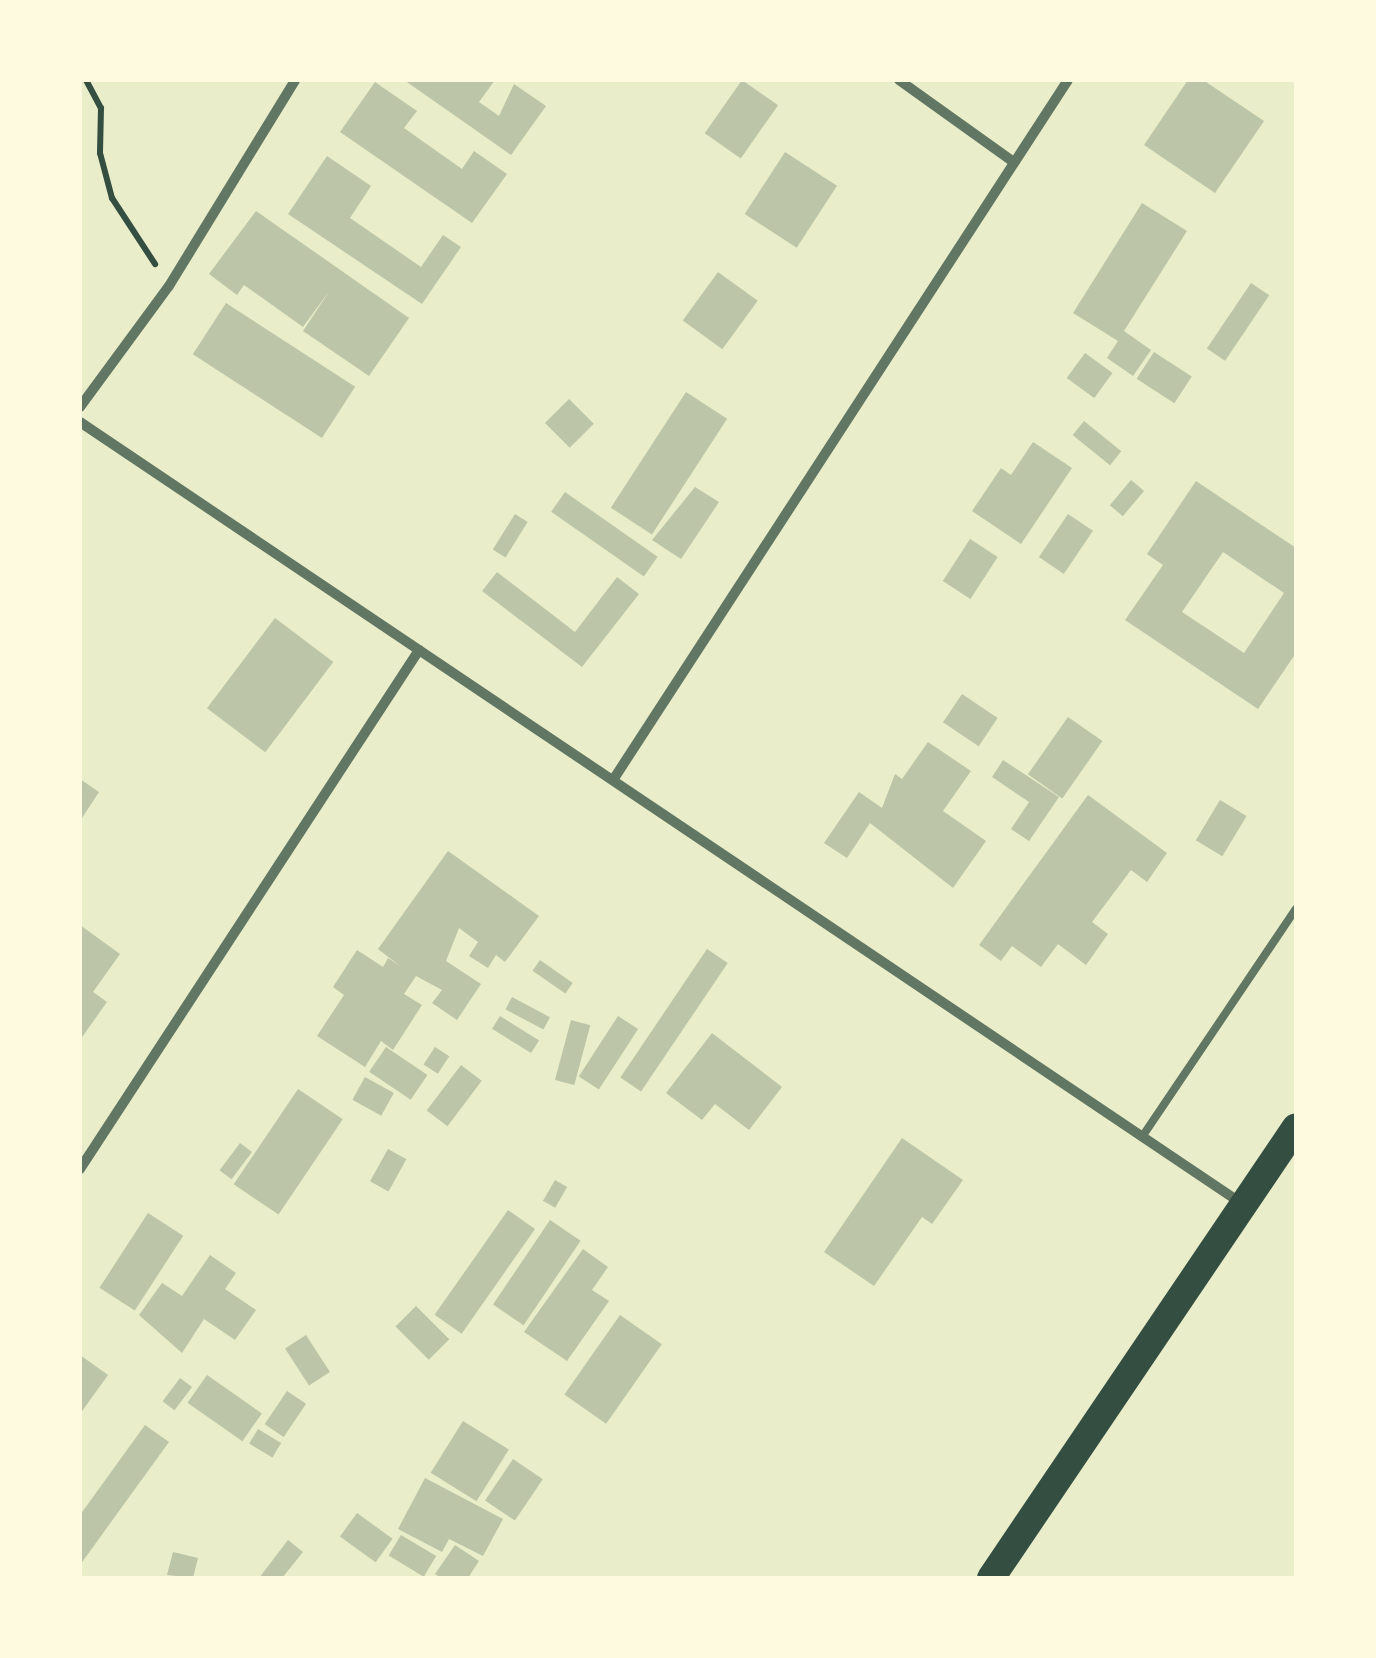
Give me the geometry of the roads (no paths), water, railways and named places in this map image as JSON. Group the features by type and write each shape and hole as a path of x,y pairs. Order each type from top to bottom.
{"highway":[{"path":"991,1578 1296,1127"}],"street":[{"path":"80,407 170,286 295,80"},
{"path":"898,80 1012,161"},
{"path":"616,777 1068,80"},
{"path":"80,422 616,777 1244,1206"},
{"path":"80,1168 419,650"}],"lane":[{"path":"1142,1137 1296,909"}]}
